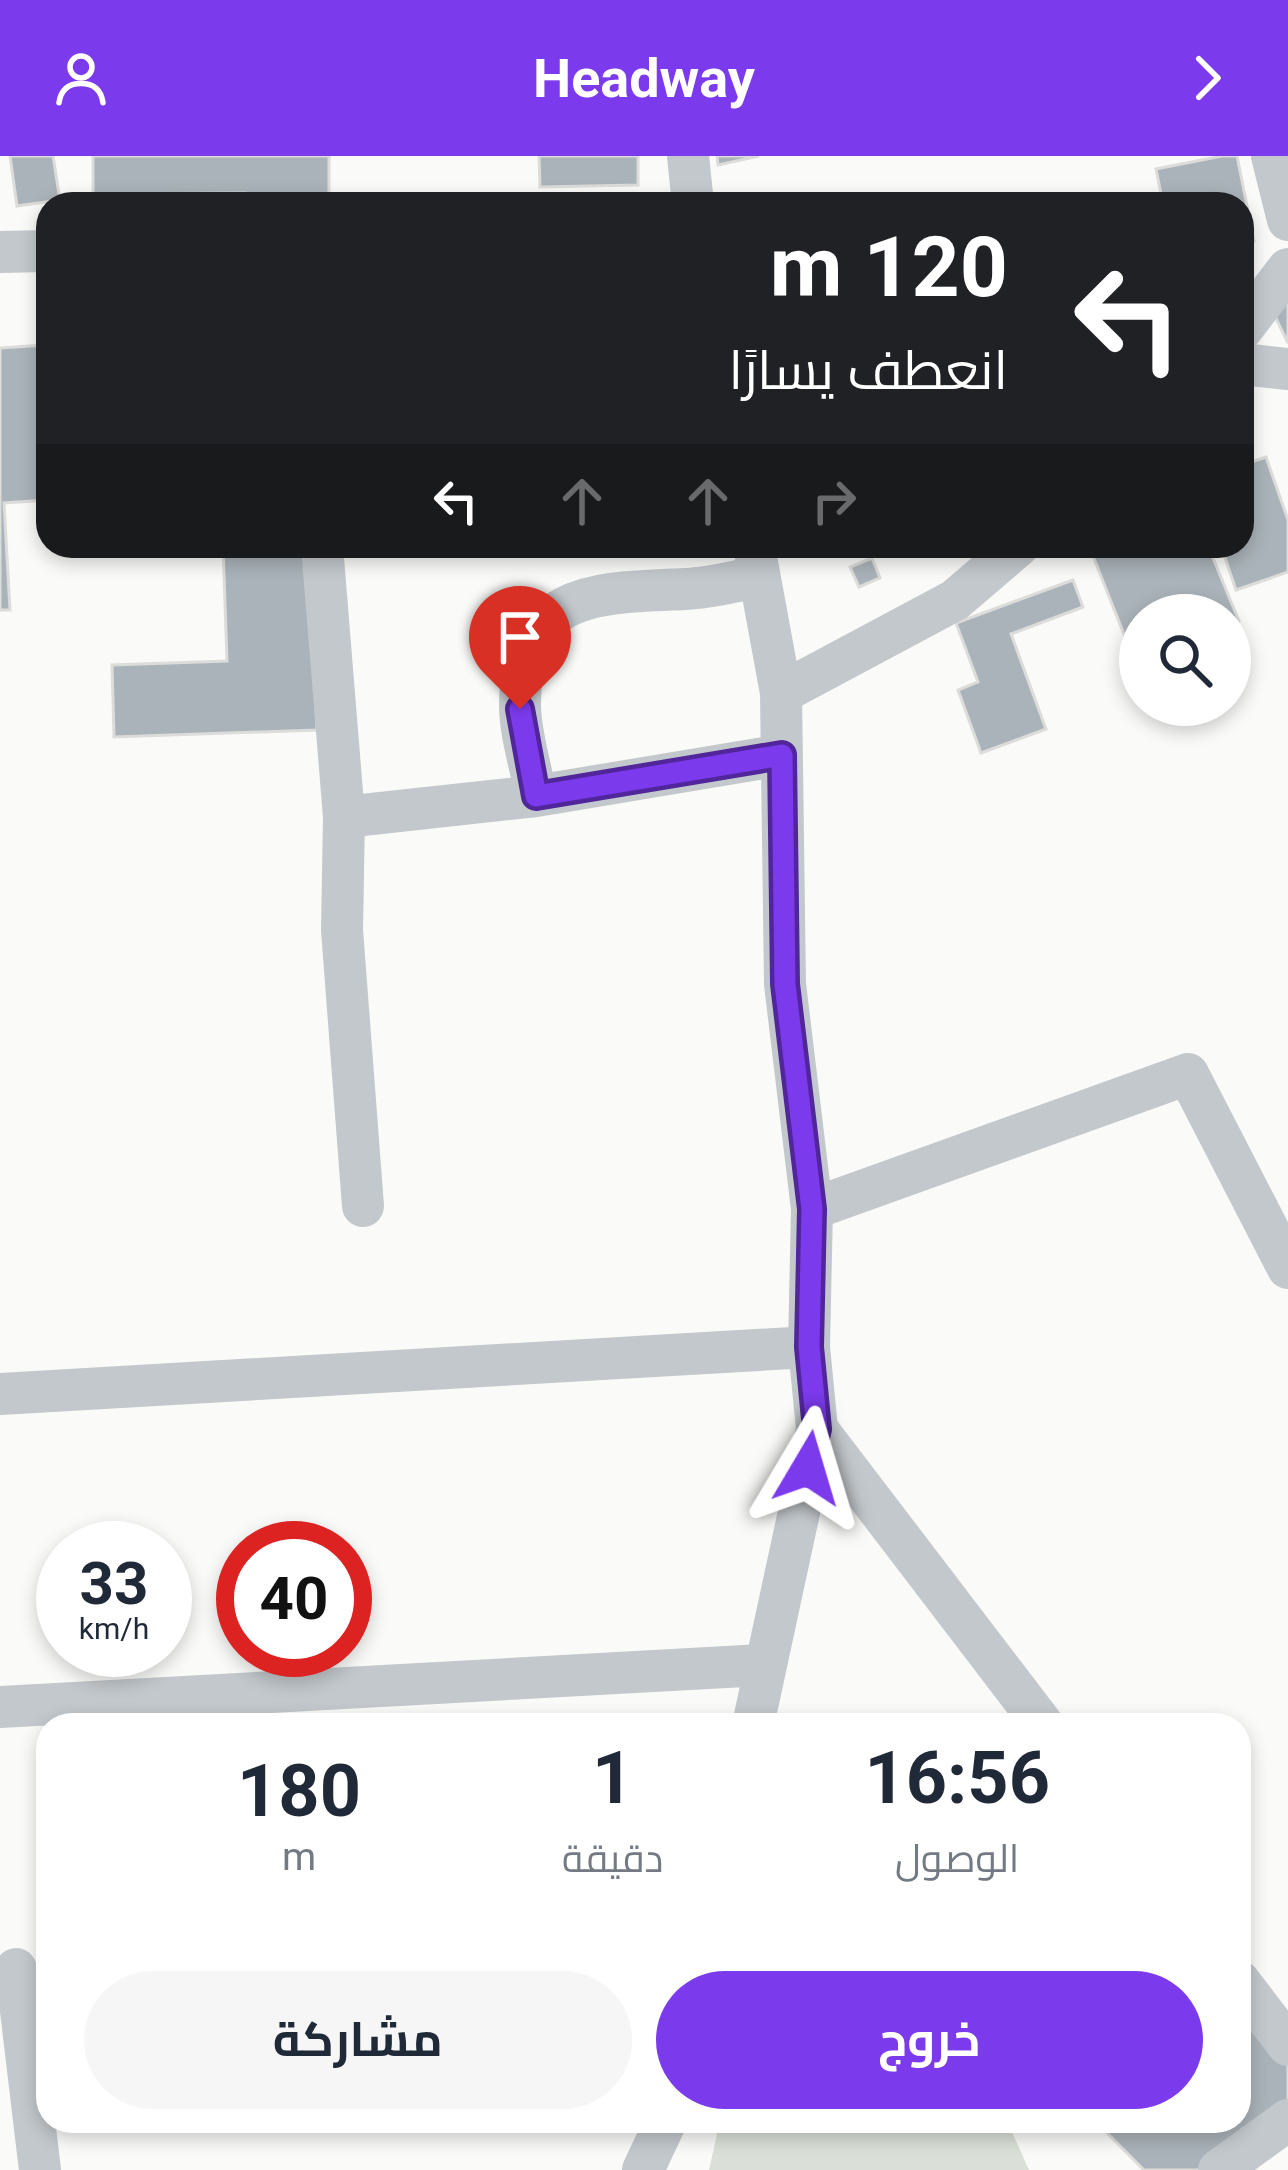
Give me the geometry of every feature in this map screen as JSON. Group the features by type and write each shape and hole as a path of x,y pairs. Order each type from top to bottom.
{"street":[{"path":"688,156 692,192"},
{"path":"1272,156 1288,220"},
{"path":"0,252 36,251"},
{"path":"1254,313 1288,269"},
{"path":"1254,365 1288,368"},
{"path":"323,558 344,817 342,930 363,1206"},
{"path":"781,693 955,600 1004,558"},
{"path":"536,796 520,709 530,638 549,615 613,590 692,589 756,562 781,693 785,984 812,1209 809,1347 817,1429 755,1713"},
{"path":"344,817 536,796 782,755"},
{"path":"812,1209 1187,1074 1288,1268"},
{"path":"0,1394 809,1347"},
{"path":"817,1429 1034,1713"},
{"path":"0,1707 763,1665"},
{"path":"16,1969 40,2170"},
{"path":"1251,1997 1288,2045"},
{"path":"1219,2170 1288,2120"},
{"path":"643,2170 660,2133"}],"shaded area":[{"path":"717,2133 1012,2133 1029,2170 709,2170"}],"building":[{"path":"10,156 53,156 59,192 36,192 36,203 17,206"},
{"path":"93,156 329,156 329,192 93,192"},
{"path":"539,156 638,156 638,185 540,187"},
{"path":"717,156 759,156 718,165"},
{"path":"1237,156 1244,192 1161,192 1156,169"},
{"path":"1288,287 1288,343 1266,298"},
{"path":"36,346 36,501 4,503 10,610 0,610 0,348"},
{"path":"1266,457 1288,520 1288,572 1236,590 1225,558 1254,558 1254,461"},
{"path":"223,558 310,558 317,730 114,737 112,665 227,661"},
{"path":"872,558 880,578 859,587 850,567"},
{"path":"1094,558 1213,558 1228,594 1119,594 1119,622"},
{"path":"1073,580 1083,607 1011,634 1046,729 981,753 958,690 978,682 956,623"},
{"path":"1251,1997 1288,2045 1288,2112 1204,2170 1144,2170 1107,2133 1251,2133"}],"route":[{"path":"520,709 536,796 782,755 785,984 812,1209 809,1347 817,1429 808,1468"}]}
